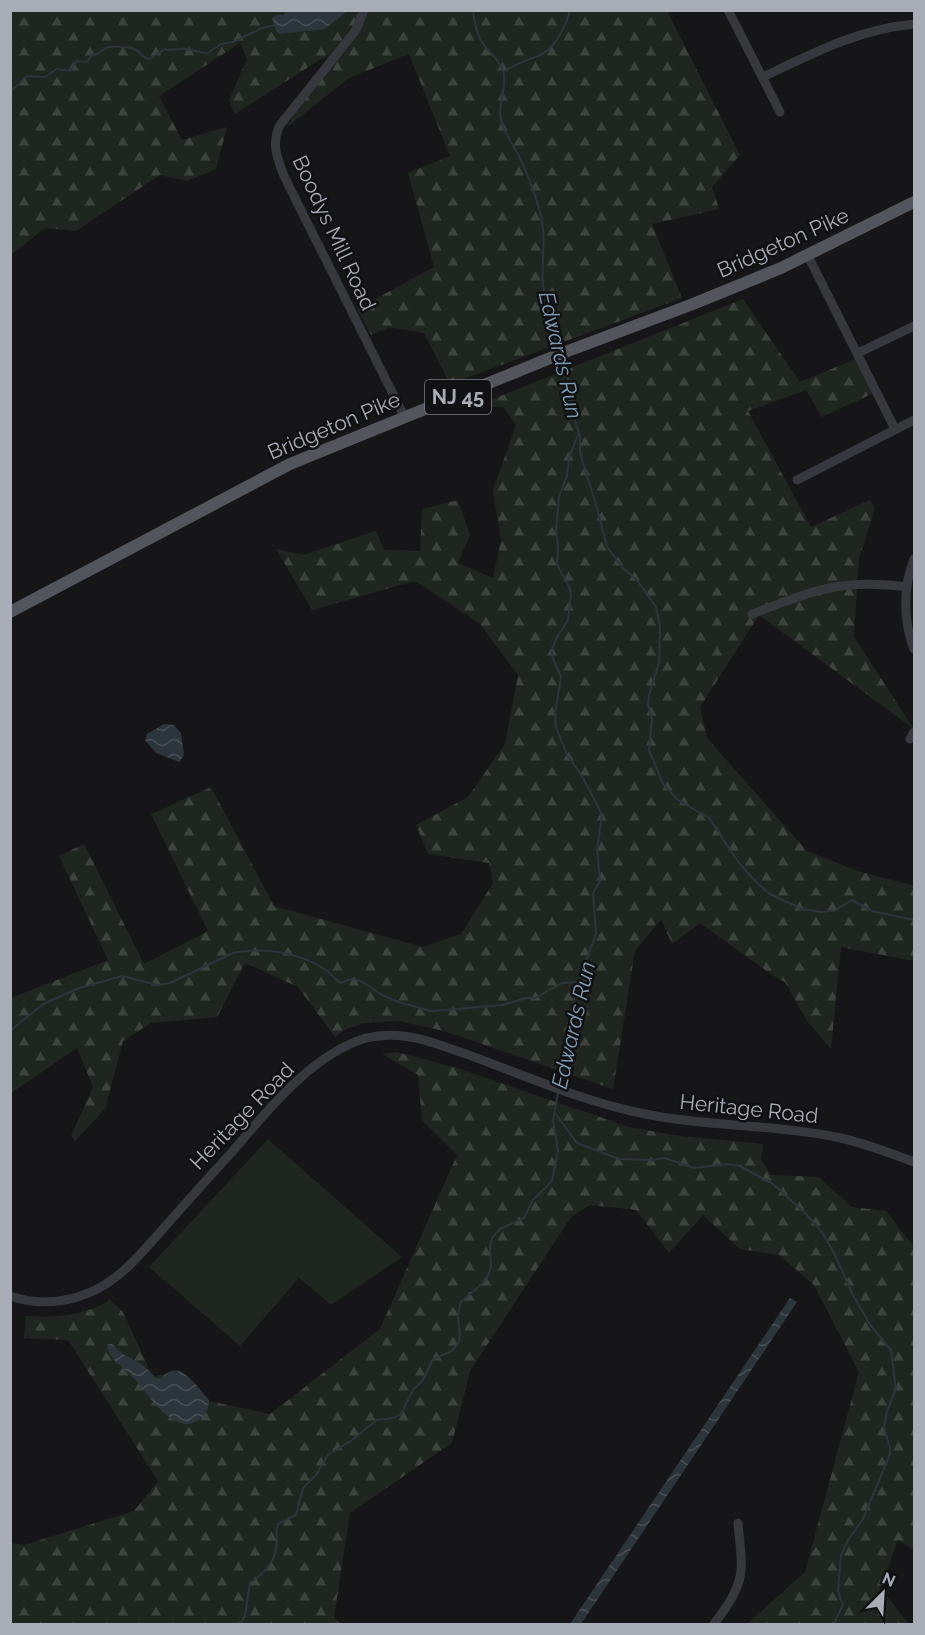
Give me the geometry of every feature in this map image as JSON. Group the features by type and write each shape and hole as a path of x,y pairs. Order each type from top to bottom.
{"main road":[{"name":"Bridgeton Pike","path":"10,612 291,464 405,416 429,409 560,354 693,304 808,256 915,202"}],"street":[{"name":"Boodys Mill Road","path":"364,10 360,23 351,37 280,125 275,139 276,150 284,176 405,416"},
{"path":"728,10 780,112"},
{"path":"764,77 845,39 871,30 915,24"},
{"path":"808,256 895,429"},
{"path":"858,353 915,326"},
{"path":"797,480 915,420"},
{"path":"915,559 907,587 906,620 915,649"},
{"path":"752,614 828,587 866,582 907,587"},
{"name":"Heritage Road","path":"10,1296 31,1301 62,1301 84,1295 107,1284 139,1254 286,1092 323,1061 359,1041 383,1035 413,1037 474,1056 612,1106 656,1116 837,1137 865,1144 915,1162"},
{"path":"714,1624 739,1583 741,1568 738,1523"}],"green space":[{"path":"11,11 667,11 740,155 712,187 719,209 652,224 682,298 450,384 424,333 389,327 371,335 357,309 434,267 408,173 450,156 409,54 349,78 287,127 329,54 235,114 229,100 247,59 240,43 159,96 182,140 227,127 216,169 187,181 160,175 76,231 45,228 11,255"},
{"path":"743,299 800,382 858,358 876,392 822,417 806,390 748,411 811,527 870,500 875,509 859,558 854,637 914,729 759,615 700,707 707,738 807,851 858,871 914,886 914,961 841,947 831,1049 807,1021 785,982 700,923 672,944 661,919 635,951 613,1089 444,1031 399,1021 364,1023 346,1029 335,1037 298,987 245,963 217,1017 151,1023 123,1041 105,1109 75,1141 71,1136 93,1087 77,1048 11,1093 11,998 108,960 59,856 84,844 144,964 208,931 151,814 211,787 274,906 423,947 461,934 493,883 489,863 428,854 416,825 468,797 505,744 518,675 479,623 415,581 312,610 276,549 304,555 376,531 384,550 420,551 422,509 458,500 470,535 458,563 493,578 501,540 493,490 516,425 503,407 473,407"},
{"path":"397,1052 457,1068 629,1127 680,1136 763,1144 761,1159 771,1175 818,1177 852,1207 886,1211 914,1247 914,1550 898,1540 880,1588 909,1624 747,1624 805,1572 859,1372 814,1285 779,1255 740,1249 703,1215 669,1253 636,1210 590,1205 571,1217 470,1371 452,1443 350,1513 334,1617 341,1624 11,1624 10,1543 24,1545 134,1511 158,1481 68,1340 24,1338 26,1316 70,1315 90,1310 110,1300 123,1312 153,1377 179,1370 209,1401 270,1414 380,1329 457,1155 422,1120 418,1075 382,1054"},
{"path":"268,1139 402,1257 331,1305 299,1278 240,1346 149,1267"}],"water":[{"path":"285,10 347,11 325,29 280,34 276,31 272,18 276,15 284,15"},
{"path":"164,724 174,725 181,733 184,755 179,762 156,753 145,740 147,734"},
{"path":"790,1298 797,1302 581,1624 570,1624"},
{"path":"107,1344 112,1344 123,1354 143,1365 156,1378 161,1379 174,1371 187,1376 209,1400 204,1416 190,1424 180,1423 171,1418 116,1362"}],"waterway":[{"name":"Edwards Run","path":"473,10 479,37 503,70 501,120 527,174 540,212 543,230 544,292 559,351"},
{"path":"503,72 549,49 566,24 570,10"},
{"path":"10,92 27,76 45,77 57,69 70,71 77,61 87,62 92,55 108,47 132,48 149,59 165,49 186,49 208,53 221,44 233,42 274,25"},
{"path":"562,359 568,378 570,405 580,436 580,453 607,547 622,567 637,580 656,607 660,626 659,663 649,695 648,704 652,720 649,750 663,784 678,800 709,818 739,863 770,894 802,909 821,912 834,911 852,900 872,911 914,920"},
{"name":"Edwards Run","path":"559,1084 564,1044 578,982 596,934 593,893 600,881 597,850 602,815 581,774 567,755 556,727 555,713 561,677 552,656 557,637 568,620 571,595 557,564 556,531 559,497 567,476 569,458 579,432"},
{"path":"10,1031 43,1004 79,988 122,976 157,985 170,983 233,953 245,951 269,951 293,955 316,964 340,983 352,979 361,981 384,996 431,1011 503,1005 526,998 535,998 562,983 578,982"},
{"name":"Edwards Run","path":"240,1624 245,1616 250,1583 263,1573 275,1554 278,1524 296,1515 303,1488 316,1475 328,1455 377,1420 394,1418 401,1414 413,1390 423,1380 433,1359 452,1351 458,1344 460,1303 488,1276 491,1267 492,1238 500,1229 524,1218 533,1200 552,1181 558,1151 553,1120 558,1093"},
{"path":"555,1113 577,1143 619,1159 665,1158 694,1168 726,1164 740,1166 773,1184 822,1232 871,1326 891,1350 896,1389 887,1411 884,1427 890,1454 863,1519 848,1540 841,1555 838,1591 843,1605 834,1624"}]}
